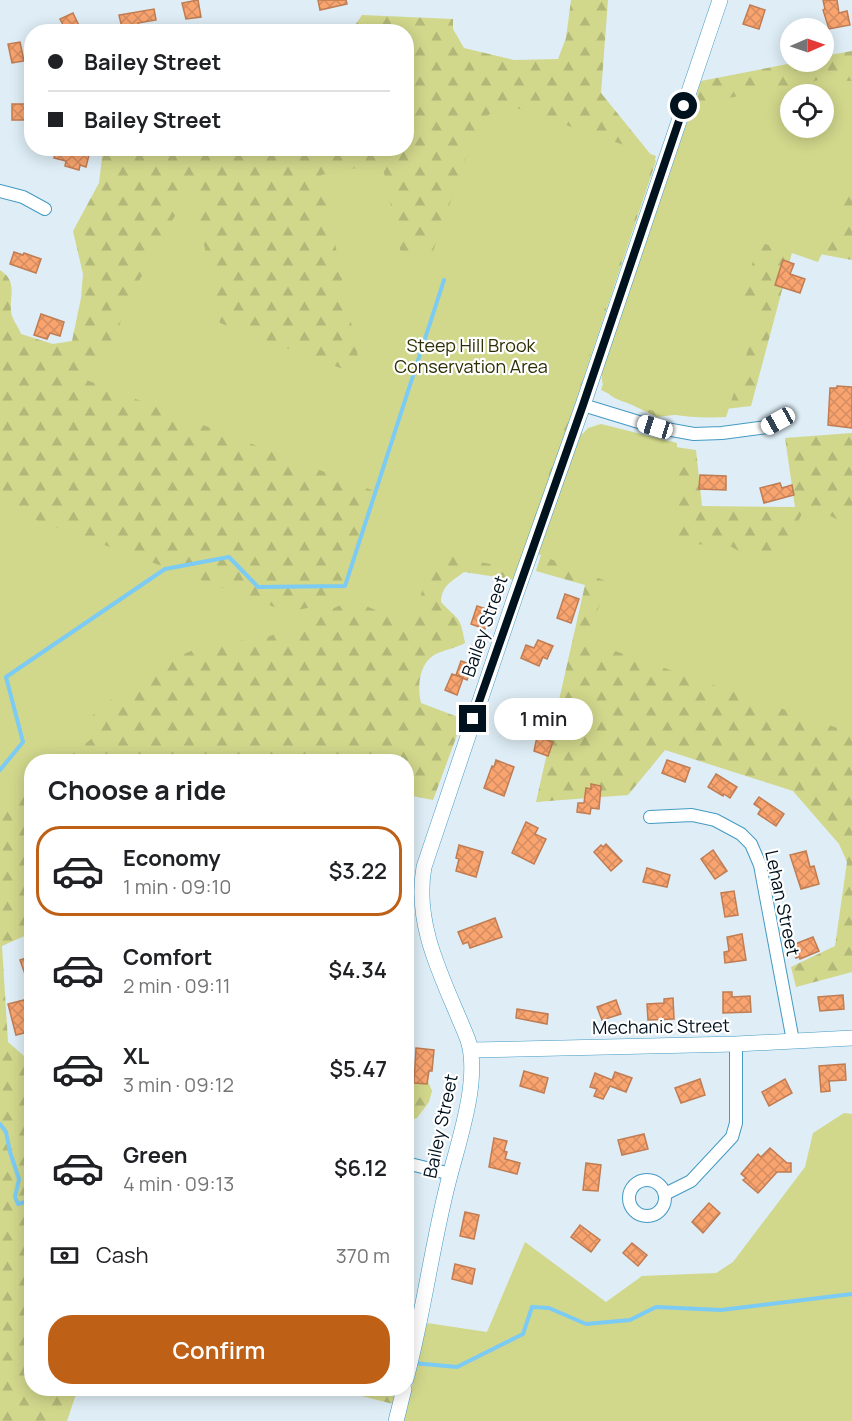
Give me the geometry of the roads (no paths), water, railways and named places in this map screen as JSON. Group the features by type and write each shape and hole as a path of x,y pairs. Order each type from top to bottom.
{"street":[{"name":"Bailey Street","path":"414,1346 471,1089 472,1050 427,936 422,916 421,884 435,832 464,744 583,405 720,0"},
{"path":"0,191 23,197 45,208"},
{"path":"583,405 655,427 694,434 767,427 778,421"},
{"name":"Lehan Street","path":"650,817 692,815 716,820 741,834 751,844 760,865 793,1041"},
{"name":"Mechanic Street","path":"472,1050 736,1044 852,1038"},
{"path":"665,1194 691,1181 732,1137 736,1123 736,1044"},
{"path":"414,1165 451,1174"},
{"path":"396,1421 402,1396"}],"waterway":[{"path":"0,770 23,742 6,677 165,569 229,557 258,587 345,586 444,280"},
{"path":"0,1124 6,1132 19,1179 15,1197 18,1204 24,1202"},
{"path":"414,1363 457,1367 523,1334 532,1307 549,1308 586,1324 630,1320 656,1307 721,1310 852,1294"}],"park label":[{"name":"Steep Hill Brook Conservation Area","path":"471,355"}]}
